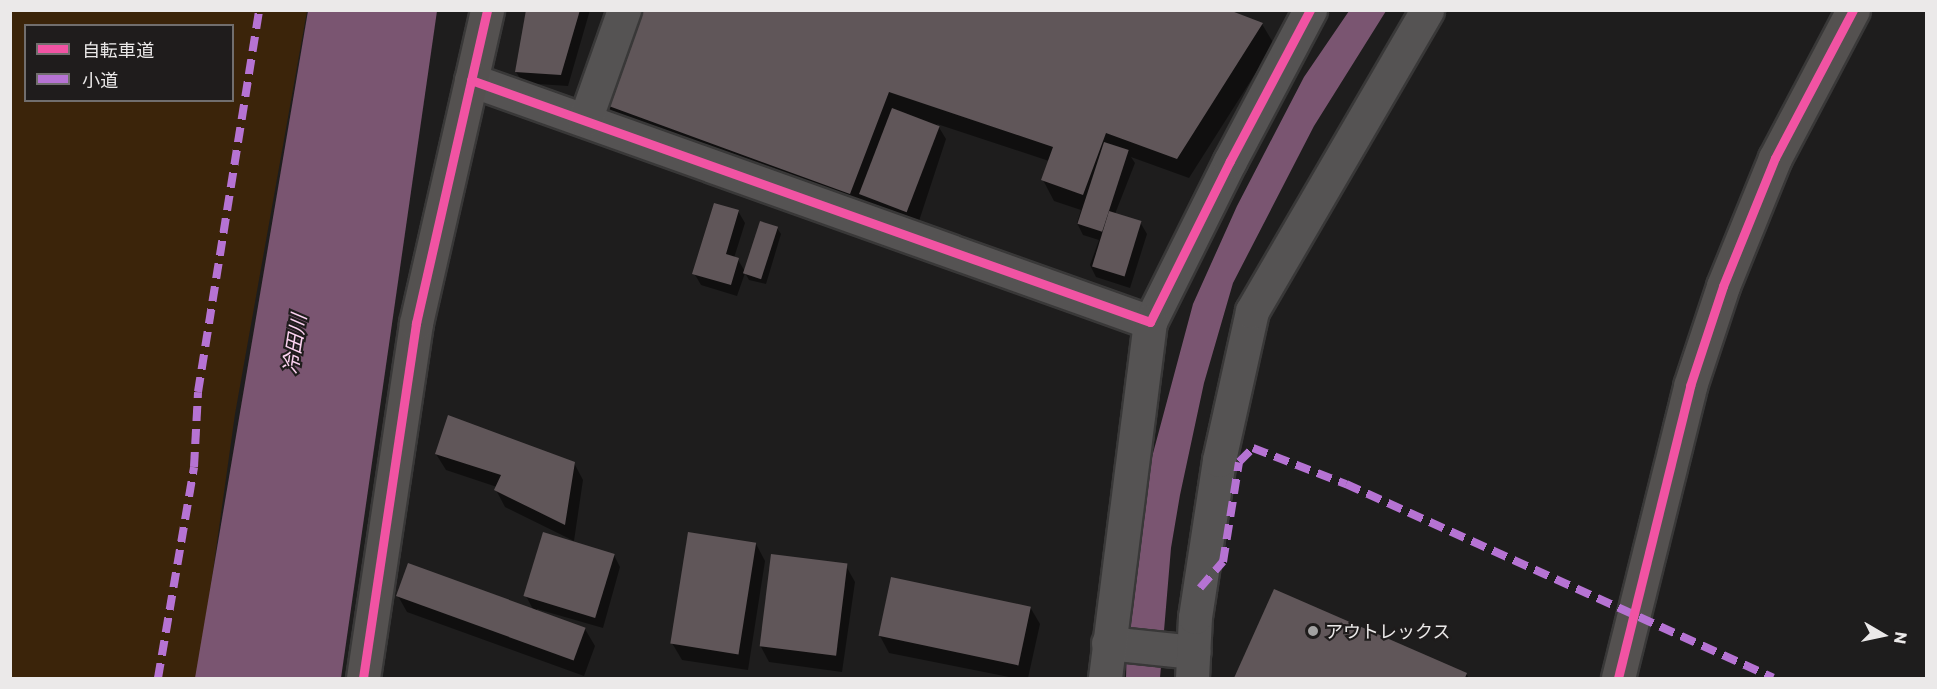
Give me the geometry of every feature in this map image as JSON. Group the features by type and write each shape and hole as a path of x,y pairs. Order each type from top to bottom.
{"street":[{"path":"363,678 416,323 487,10"},
{"path":"585,120 624,10"},
{"path":"1108,643 1193,665 1195,617 1219,460 1252,311 1427,10"},
{"path":"1617,678 1690,386 1724,286 1775,158 1853,10"},
{"path":"1105,678 1150,322 1308,11"},
{"path":"471,80 1150,322"}],"shaded area":[{"path":"10,11 307,11 235,414 198,678 11,678"}],"water":[{"name":"冷田川","path":"308,11 437,11 341,678 195,678"},
{"path":"1349,11 1386,11 1314,126 1233,283 1204,383 1180,495 1171,548 1160,678 1126,678 1128,612 1148,472 1193,304 1237,206 1304,77"}],"building":[{"path":"526,10 580,10 561,75 515,72"},
{"path":"639,10 1229,10 1263,23 1177,159 1106,133 1083,195 1041,180 1053,147 889,92 850,194 606,105"},
{"path":"892,108 940,126 907,212 859,194"},
{"path":"1104,142 1129,150 1102,232 1077,224"},
{"path":"714,203 739,210 726,254 739,258 731,285 692,274"},
{"path":"1109,211 1142,221 1125,276 1092,266"},
{"path":"760,221 778,227 761,279 743,273"},
{"path":"448,415 575,462 565,525 494,490 501,475 435,454"},
{"path":"543,532 615,554 595,618 523,596"},
{"path":"688,532 756,543 738,654 670,644"},
{"path":"771,554 847,563 836,656 760,646"},
{"path":"408,563 586,628 574,661 396,596"},
{"path":"891,577 1031,607 1018,665 879,636"},
{"name":"アウトレックス","path":"1274,589 1467,673 1465,678 1234,678"}],"marked path":[{"path":"158,678 194,467 198,392 259,10"},
{"path":"1200,588 1223,562 1239,462 1253,448 1346,484 1773,678"}],"cycle path":[{"path":"363,678 416,323 487,10"},
{"path":"471,80 1150,322 1230,161 1310,10"},
{"path":"1618,678 1690,386 1723,286 1775,158 1853,10"}],"place":[{"name":"アウトレックス","path":"1313,631"}]}
